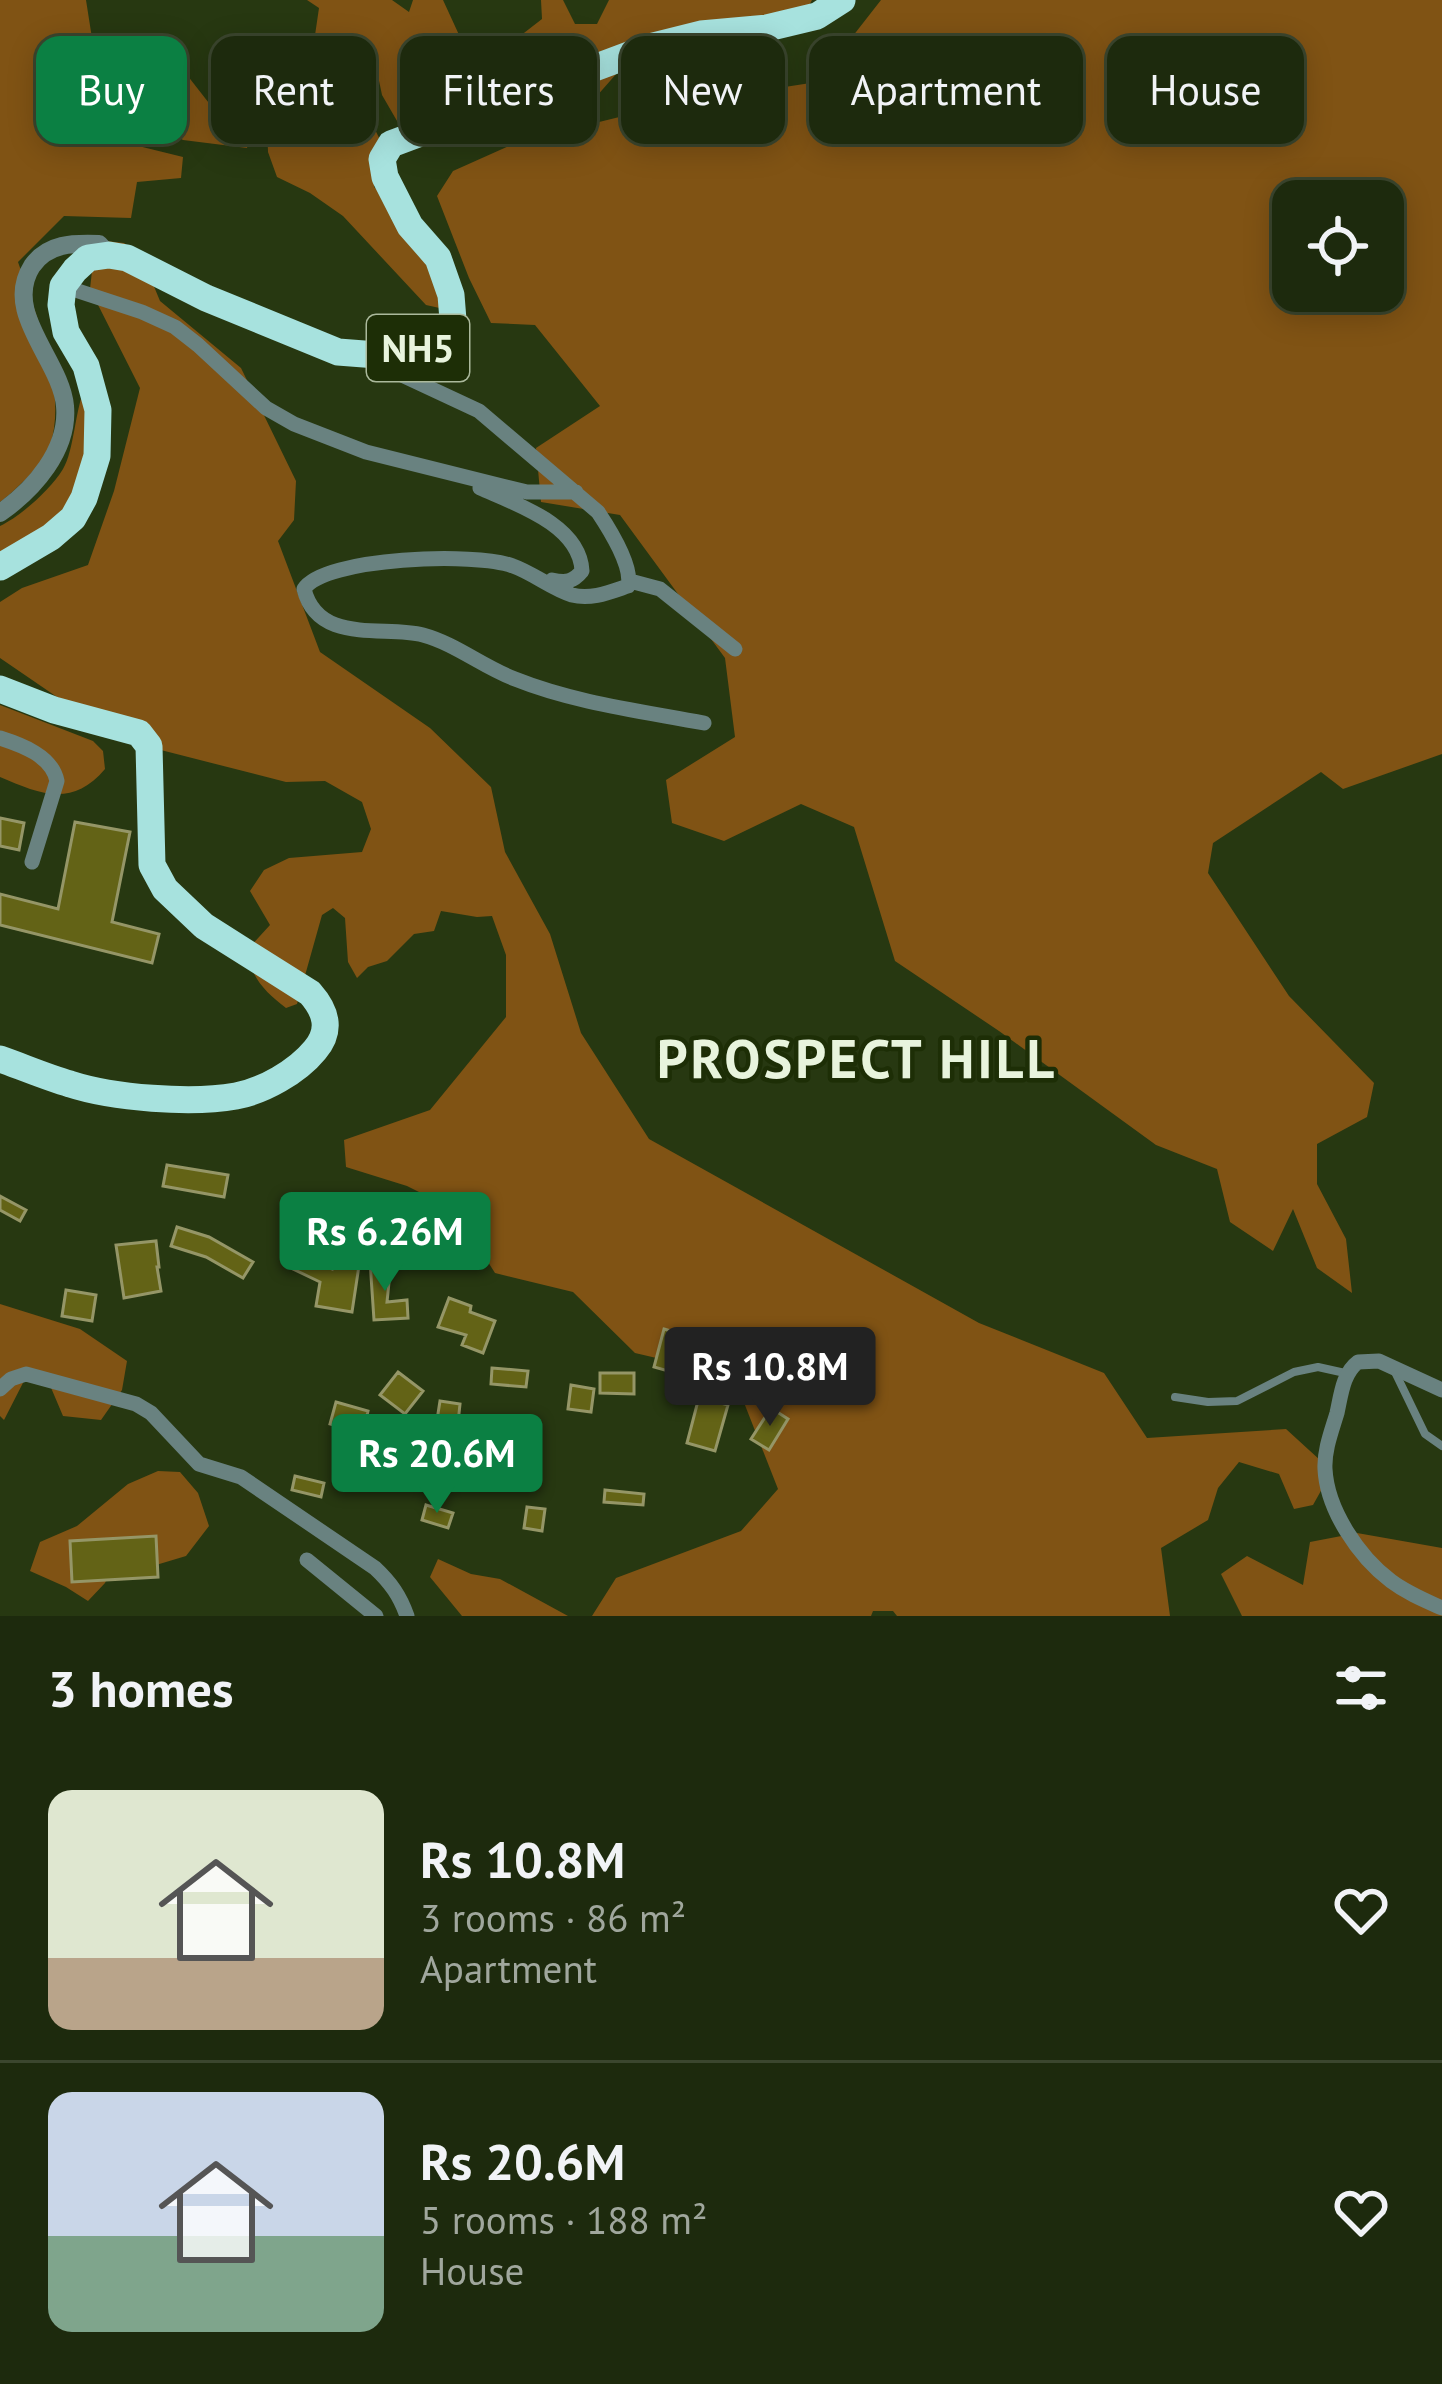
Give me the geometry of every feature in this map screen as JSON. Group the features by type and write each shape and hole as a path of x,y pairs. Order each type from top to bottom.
{"highway":[{"name":"NH5","path":"109,255 128,259 206,298 338,352 390,356 428,345 446,333 453,320 452,295 438,259 410,226 385,177 382,159 391,144 653,46 817,16 842,0"},
{"path":"0,567 51,537 73,518 84,498 97,456 98,410 86,365 66,332 61,305 63,286 75,269 88,259 109,255"},
{"path":"0,689 53,710 140,734 149,746 152,865 165,890 204,926 310,993 322,1006 326,1026 317,1048 294,1068 267,1086 238,1096 198,1100 105,1092 0,1059"}],"street":[{"path":"0,513 52,460 64,425 61,386 30,324 23,289 26,277 44,253 66,243 99,244 109,255"},
{"path":"63,286 175,327 266,408 294,424 366,452 527,492 576,492"},
{"path":"355,353 479,411 598,512 630,581 628,586 588,597 572,595 511,564 435,557 329,572 310,579 304,589 307,602 323,617 355,632 418,634 514,679 580,700 704,724"},
{"path":"438,470 540,516 580,553 583,567 576,578 564,582 531,574"},
{"path":"630,581 660,589 735,649"},
{"path":"0,737 42,757 55,769 57,781 32,862"},
{"path":"1442,1390 1379,1361 1352,1366 1325,1461 1330,1494 1344,1525 1367,1557 1388,1579 1442,1608"},
{"path":"0,1389 26,1374 136,1404 151,1413 199,1464 241,1477 375,1568 391,1583 407,1616"},
{"path":"307,1560 376,1616"}],"lane":[{"path":"1391,1365 1425,1434 1442,1446"},
{"path":"1175,1397 1229,1402 1302,1370 1348,1373"}],"shaded area":[{"path":"0,0 86,0 92,36 36,36 36,144 130,144 183,157 181,178 137,182 131,218 64,216 18,262 48,353 55,424 42,460 0,502"},
{"path":"307,0 392,0 409,12 413,0 443,0 460,36 400,36 400,126 382,95 376,36 315,36 319,8"},
{"path":"541,0 563,0 575,24 597,24 609,0 812,0 794,34 621,36 621,69 597,96 597,36 520,36 542,19"},
{"path":"881,0 1442,0 1442,754 1343,789 1321,772 1213,843 1208,873 1289,996 1374,1083 1367,1117 1317,1144 1317,1184 1346,1239 1352,1293 1317,1268 1293,1209 1273,1251 1230,1222 1217,1169 1156,1145 895,961 854,827 801,804 724,841 672,823 666,780 735,737 725,658 620,515 541,502 536,448 600,406 535,325 491,323 437,196 453,171 514,144 597,144 597,123 621,117 621,144 785,144 785,87 809,83 809,144 1083,144 1083,36 853,36"},
{"path":"187,75 211,106 211,144 187,140"},
{"path":"376,132 383,146 374,187 419,222 444,309 426,305 343,216 277,177 268,144 376,144"},
{"path":"124,243 141,255 160,301 241,368 296,481 294,520 278,541 320,652 430,728 491,787 505,852 550,934 581,1033 649,1139 979,1323 1104,1373 1147,1438 1286,1429 1332,1471 1313,1505 1294,1509 1279,1474 1239,1462 1218,1488 1208,1520 1161,1548 1170,1616 897,1616 893,1611 873,1611 871,1616 592,1616 616,1578 741,1531 778,1489 741,1395 712,1371 635,1353 573,1292 495,1273 455,1210 407,1186 346,1167 344,1140 430,1110 506,1017 506,955 492,916 441,911 434,931 414,934 387,961 368,967 357,978 348,962 345,918 333,908 322,915 297,1004 286,1008 265,989 251,967 248,949 270,925 250,891 264,870 289,858 362,852 371,829 362,802 325,781 286,782 153,748 57,697 0,658 0,602 22,588 88,565 114,491 140,388 90,289 95,244"},
{"path":"85,387 106,426 68,522 0,575 0,526 34,502 63,469"},
{"path":"0,705 93,741 103,751 105,769 80,789 55,794 0,777"},
{"path":"0,1304 80,1329 127,1361 122,1390 101,1420 63,1416 49,1383 25,1379 4,1420 0,1416"},
{"path":"158,1471 180,1472 198,1493 209,1526 186,1556 156,1565 116,1560 105,1583 88,1601 30,1571 40,1542 77,1526 128,1484"},
{"path":"1357,1533 1442,1548 1442,1616 1242,1616 1221,1574 1247,1556 1303,1585 1310,1542"},
{"path":"438,1559 471,1574 500,1579 568,1616 462,1616 430,1577"}],"building":[{"path":"0,818 24,823 19,850 0,846"},
{"path":"75,822 130,832 112,922 159,934 152,963 0,925 0,894 58,909"},
{"path":"167,1165 228,1175 224,1197 163,1186"},
{"path":"0,1196 26,1210 20,1221 0,1210"},
{"path":"177,1227 209,1237 253,1262 243,1278 206,1257 171,1246"},
{"path":"156,1241 161,1291 124,1298 116,1245"},
{"path":"300,1254 332,1269 333,1256 360,1259 352,1312 316,1306 320,1282 293,1269"},
{"path":"370,1261 391,1263 387,1302 407,1300 408,1318 374,1320"},
{"path":"66,1290 96,1295 92,1321 62,1316"},
{"path":"449,1298 495,1321 483,1353 462,1345 466,1335 438,1327"},
{"path":"664,1329 678,1333 668,1371 654,1367"},
{"path":"492,1368 528,1371 526,1387 491,1384"},
{"path":"398,1372 423,1391 405,1414 380,1395"},
{"path":"600,1373 634,1373 634,1394 600,1393"},
{"path":"571,1385 594,1389 591,1412 568,1409"},
{"path":"699,1397 728,1405 715,1451 687,1443"},
{"path":"440,1401 460,1404 458,1423 437,1420"},
{"path":"336,1402 368,1411 363,1433 330,1424"},
{"path":"771,1408 788,1419 769,1450 751,1439"},
{"path":"414,1446 469,1467 462,1483 437,1470 435,1480 407,1472"},
{"path":"295,1476 324,1483 321,1497 292,1490"},
{"path":"605,1490 644,1494 643,1505 604,1502"},
{"path":"426,1505 453,1513 448,1528 422,1520"},
{"path":"527,1507 545,1509 542,1531 524,1528"},
{"path":"156,1536 158,1577 72,1582 70,1541"}],"district":[{"name":"PROSPECT HILL","path":"857,1059"}]}
